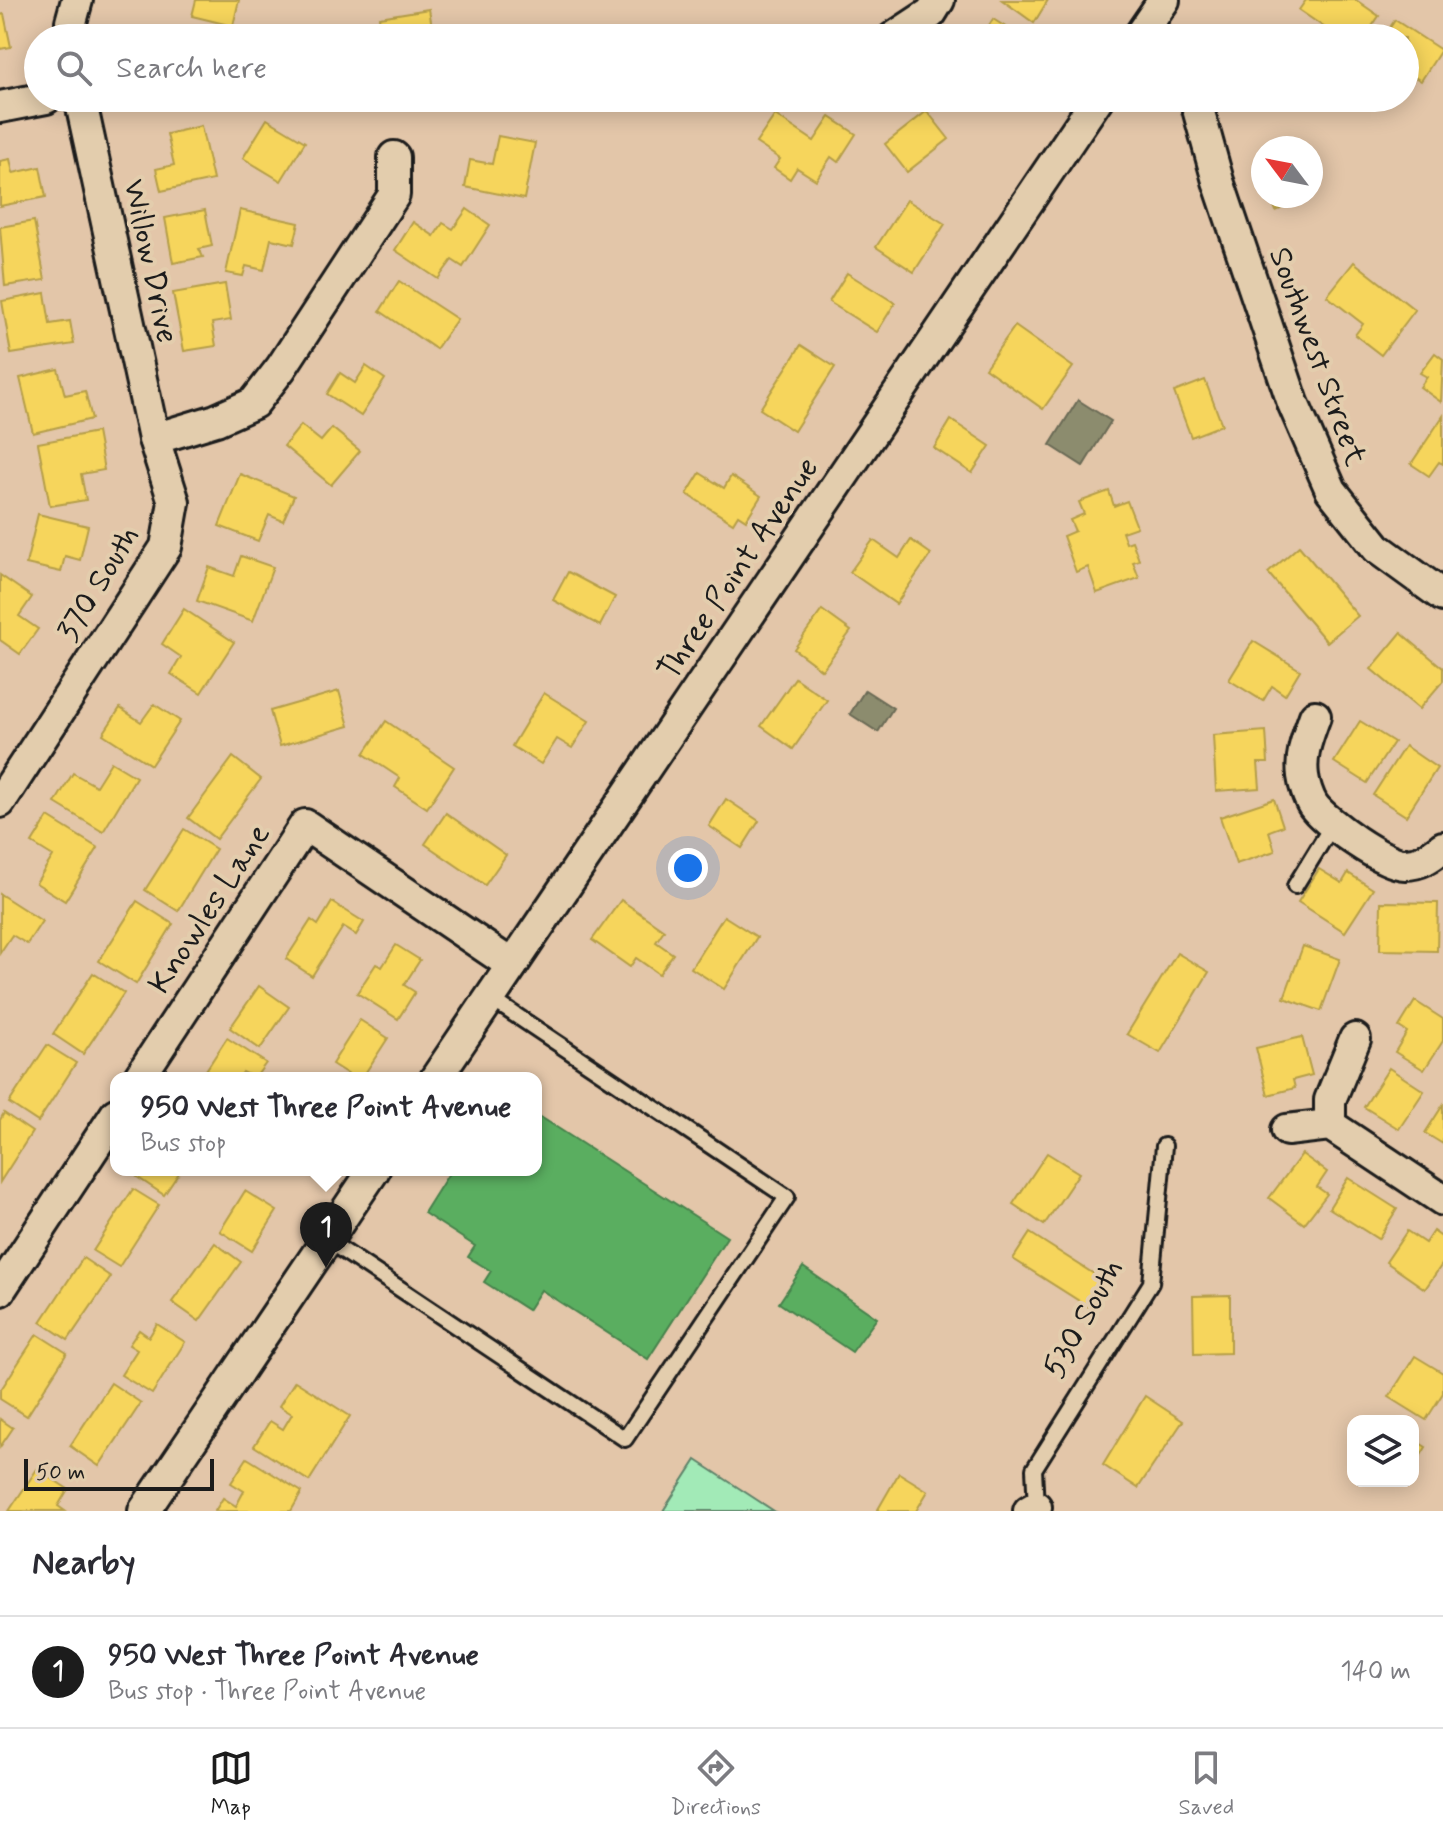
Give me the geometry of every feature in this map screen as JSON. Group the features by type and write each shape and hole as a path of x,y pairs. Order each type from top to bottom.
{"street":[{"path":"71,24 77,0"},
{"path":"914,24 931,13 939,0"},
{"path":"1149,24 1164,0"},
{"path":"0,107 24,102"},
{"name":"Willow Drive","path":"83,112 154,439"},
{"name":"Three Point Avenue","path":"440,1072 1089,112"},
{"name":"Southwest Street","path":"1199,112 1218,181 1293,403 1331,490 1377,548 1443,596"},
{"path":"154,439 216,420 254,403 281,368 394,195 394,157"},
{"name":"370 South","path":"0,802 166,547 174,502 154,439"},
{"path":"1315,716 1303,748 1303,777 1311,803 1333,824 1402,865 1434,854"},
{"name":"Knowles Lane","path":"143,1072 305,825 512,965"},
{"path":"1330,1125 1330,1100 1355,1039"},
{"path":"0,1290 110,1123"},
{"path":"1287,1130 1330,1125 1443,1200"},
{"path":"144,1511 370,1176"}],"lane":[{"path":"1295,886 1333,824"},
{"path":"327,1240 625,1439 787,1197 490,998"},
{"name":"530 South","path":"1032,1509 1034,1469 1151,1283 1164,1146"}],"green space":[{"path":"696,1460 774,1511 663,1511"}],"building: Homes":[{"path":"196,0 239,0 233,24 192,16"},
{"path":"1002,0 1048,0 1034,23"},
{"path":"1306,0 1356,0 1379,16 1374,24 1320,24 1299,10"},
{"path":"429,9 432,24 380,24 379,17"},
{"path":"4,14 11,47 0,49 0,15"},
{"path":"1419,36 1441,50 1419,80"},
{"path":"926,112 949,139 907,172 885,144"},
{"path":"775,115 814,141 830,117 856,134 838,162 831,157 816,180 797,168 790,179 774,168 780,159 756,143"},
{"path":"267,119 305,142 281,181 243,158"},
{"path":"201,126 213,180 161,191 156,169 174,165 167,134"},
{"path":"498,136 535,143 524,199 465,187 470,160 492,164"},
{"path":"10,159 13,173 40,167 46,197 0,206 0,161"},
{"path":"907,200 945,224 914,272 876,247"},
{"path":"467,209 490,225 463,267 452,260 438,279 395,250 413,222 434,236 443,223 453,229"},
{"path":"205,210 212,246 199,249 203,257 173,263 165,218"},
{"path":"240,210 299,223 294,244 271,239 264,270 246,266 243,276 226,273"},
{"path":"34,221 45,280 5,286 0,227"},
{"path":"1354,262 1415,310 1381,355 1355,335 1363,324 1327,296"},
{"path":"847,273 895,303 877,332 829,302"},
{"path":"399,281 457,319 436,349 380,311"},
{"path":"225,284 231,320 212,323 216,346 184,351 173,293"},
{"path":"45,293 50,324 70,321 74,344 11,354 2,301"},
{"path":"1015,326 1073,367 1043,409 985,368"},
{"path":"801,345 835,367 794,431 760,409"},
{"path":"1435,353 1443,359 1441,402 1420,387 1427,377 1420,373"},
{"path":"366,366 385,379 361,416 327,394 340,373 355,383"},
{"path":"58,369 65,395 85,391 92,419 33,433 20,378"},
{"path":"1205,380 1222,425 1191,437 1174,392"},
{"path":"1443,416 1443,464 1439,462 1429,476 1411,464"},
{"path":"951,420 990,446 972,473 934,448"},
{"path":"301,425 321,441 332,428 360,451 331,485 284,446"},
{"path":"97,432 104,470 81,474 86,500 50,506 38,443"},
{"path":"700,473 724,488 731,476 761,496 746,520 738,515 733,523 687,494"},
{"path":"240,474 294,496 283,521 269,515 258,541 219,526"},
{"path":"1109,491 1114,506 1127,501 1137,527 1122,532 1126,543 1132,541 1139,560 1133,562 1139,578 1097,593 1088,567 1076,572 1063,536 1075,531 1070,520 1084,514 1079,502"},
{"path":"38,514 88,526 80,560 65,556 61,572 26,564"},
{"path":"873,540 899,558 911,540 931,554 896,604 850,572"},
{"path":"1299,546 1358,616 1327,642 1268,573"},
{"path":"241,556 273,567 253,621 197,601 209,567 234,576"},
{"path":"568,572 615,597 600,626 553,600"},
{"path":"0,575 32,597 19,616 38,629 20,654 0,640"},
{"path":"184,609 234,642 201,693 171,674 181,657 162,644"},
{"path":"822,610 851,631 822,670 794,649"},
{"path":"1401,633 1443,668 1443,681 1419,709 1371,669"},
{"path":"1253,641 1300,670 1285,695 1272,686 1263,701 1229,680"},
{"path":"795,678 827,700 793,749 761,726"},
{"path":"339,691 349,726 280,746 270,711"},
{"path":"544,693 589,721 572,748 557,739 541,764 512,746"},
{"path":"154,704 180,721 151,765 103,734 120,708 141,722"},
{"path":"386,721 454,767 427,808 395,787 400,778 364,754"},
{"path":"1360,721 1394,742 1367,783 1334,762"},
{"path":"1266,731 1268,763 1258,763 1260,788 1216,791 1213,735"},
{"path":"1405,746 1437,768 1406,816 1373,795"},
{"path":"233,757 261,779 216,839 188,818"},
{"path":"111,762 136,777 103,832 55,803 73,773 96,786"},
{"path":"726,799 759,821 742,848 709,826"},
{"path":"1274,799 1283,826 1269,831 1275,851 1236,864 1220,817"},
{"path":"446,813 506,855 485,885 425,844"},
{"path":"48,817 98,848 65,901 36,883 53,856 32,843"},
{"path":"184,829 216,849 178,911 145,890"},
{"path":"1319,869 1342,883 1348,873 1373,889 1345,932 1298,902"},
{"path":"0,894 42,921 27,944 12,935 0,953"},
{"path":"621,900 664,930 656,942 673,954 659,974 636,958 630,967 592,940"},
{"path":"137,901 173,924 136,984 99,961"},
{"path":"332,902 364,922 356,935 343,927 312,976 286,959 311,920 318,925"},
{"path":"1381,902 1438,903 1437,951 1380,950"},
{"path":"724,916 757,937 724,989 691,968"},
{"path":"396,945 420,960 404,985 415,992 398,1019 357,993 376,964 382,967"},
{"path":"1303,946 1340,959 1321,1011 1284,998"},
{"path":"1177,953 1209,972 1160,1053 1127,1034"},
{"path":"93,973 124,993 83,1054 53,1034"},
{"path":"259,986 289,1007 260,1049 230,1028"},
{"path":"1415,1001 1443,1019 1443,1041 1424,1070 1395,1052 1407,1032 1399,1027"},
{"path":"360,1020 388,1038 366,1072 345,1072 332,1064"},
{"path":"1302,1037 1312,1075 1293,1080 1295,1088 1268,1095 1256,1048"},
{"path":"227,1038 266,1063 259,1072 205,1072"},
{"path":"47,1045 76,1063 38,1122 9,1103"},
{"path":"1389,1068 1424,1091 1399,1129 1364,1107"},
{"path":"1443,1105 1443,1144 1425,1133"},
{"path":"4,1113 32,1132 0,1182 0,1120"},
{"path":"1047,1153 1079,1173 1044,1225 1013,1204"},
{"path":"1302,1154 1327,1172 1317,1187 1327,1194 1304,1224 1269,1198"},
{"path":"138,1176 177,1176 164,1195"},
{"path":"1348,1178 1397,1209 1378,1239 1329,1208"},
{"path":"133,1189 159,1205 119,1267 93,1251"},
{"path":"245,1191 277,1211 252,1251 220,1231"},
{"path":"1407,1231 1425,1243 1433,1231 1443,1238 1443,1263 1425,1289 1386,1262"},
{"path":"1030,1233 1108,1283 1092,1309 1013,1259"},
{"path":"215,1243 241,1262 199,1321 172,1302"},
{"path":"83,1258 111,1277 68,1340 41,1322"},
{"path":"1230,1295 1230,1353 1194,1354 1193,1296"},
{"path":"157,1324 185,1342 152,1394 121,1375 137,1350 129,1345 139,1330 149,1337"},
{"path":"37,1334 67,1353 27,1416 0,1399 0,1391"},
{"path":"1415,1356 1443,1373 1443,1393 1426,1420 1389,1397"},
{"path":"295,1381 350,1416 309,1481 254,1446 270,1421 283,1429 292,1414 279,1406"},
{"path":"111,1383 141,1403 99,1466 70,1446"},
{"path":"1145,1396 1183,1421 1138,1488 1103,1465"},
{"path":"0,1419 13,1428 0,1447"},
{"path":"1419,1443 1426,1447 1419,1458"},
{"path":"247,1458 302,1492 291,1511 215,1511 223,1498 236,1506 244,1491 231,1483"},
{"path":"37,1469 68,1489 58,1506 65,1511 9,1511"},
{"path":"899,1473 928,1491 916,1511 877,1511"}],"building: Public":[{"path":"542,1118 727,1237 648,1359 541,1290 528,1310 484,1282 491,1271 468,1257 475,1246 424,1213 447,1176 542,1176"},
{"path":"803,1267 877,1318 852,1352 779,1303"}],"building: Industry":[{"path":"1078,400 1111,421 1083,466 1050,445"},
{"path":"865,690 893,708 878,732 850,714"}],"place":[{"name":"950 West Three Point Avenue","path":"326,1268"}]}
